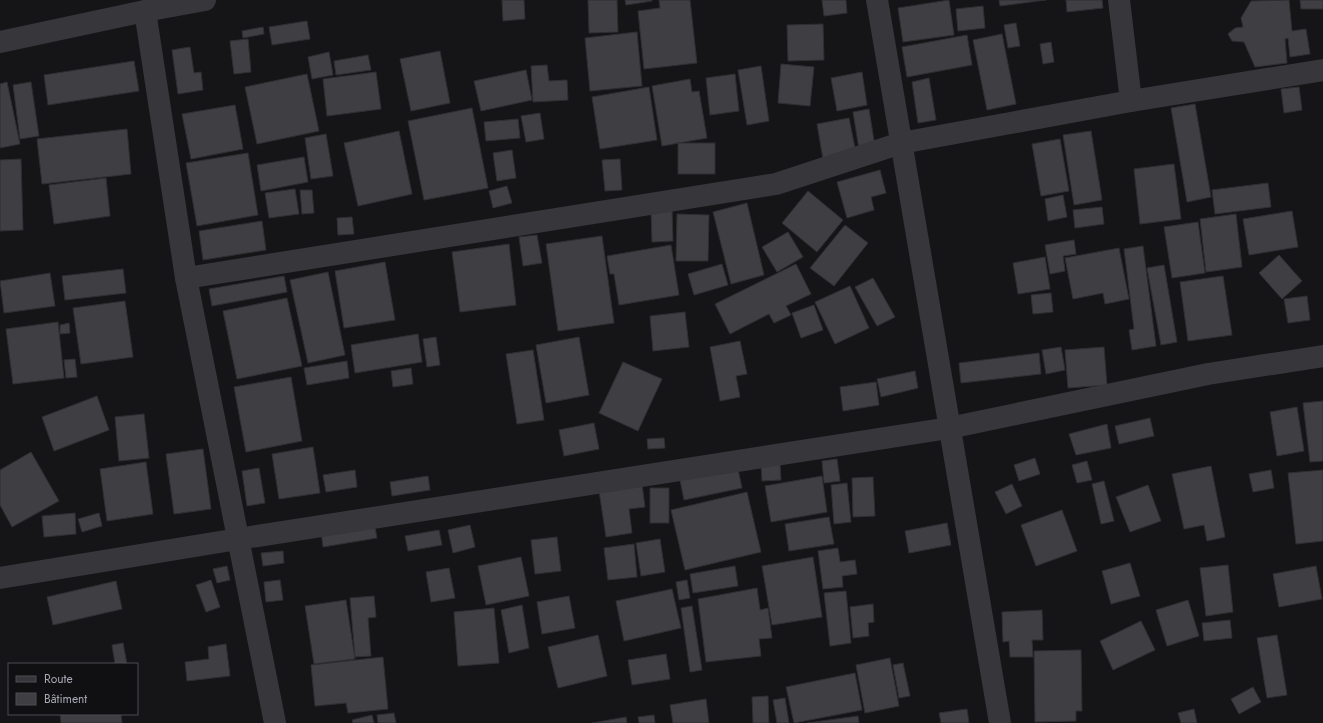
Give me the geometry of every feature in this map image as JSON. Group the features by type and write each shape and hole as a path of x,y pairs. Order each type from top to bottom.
{"street":[{"path":"0,42 145,11 205,0"},
{"path":"877,0 1000,723"},
{"path":"1118,0 1131,101"},
{"path":"145,11 186,278 276,723"},
{"path":"186,278 776,184 901,143 1131,101 1323,70"},
{"path":"0,578 238,539 949,428 1208,374 1323,356"}],"building":[{"path":"502,0 524,0 525,19 503,21"},
{"path":"588,0 617,0 618,32 589,33"},
{"path":"625,0 652,0 652,1 626,5"},
{"path":"659,0 690,0 697,63 644,69 638,11 660,8"},
{"path":"822,0 846,0 847,13 824,16"},
{"path":"949,0 954,35 903,42 898,8"},
{"path":"999,0 1046,0 1000,6"},
{"path":"1066,0 1102,0 1103,8 1067,12"},
{"path":"1289,0 1292,31 1306,29 1310,54 1290,57 1288,38 1285,39 1287,63 1255,67 1244,42 1232,41 1228,34 1235,28 1243,27 1241,18 1251,1"},
{"path":"1300,0 1323,0 1323,9 1301,9"},
{"path":"983,6 985,28 958,31 956,9"},
{"path":"307,21 310,39 272,45 269,27"},
{"path":"1016,23 1020,46 1008,48 1004,25"},
{"path":"823,24 824,60 788,61 787,25"},
{"path":"263,27 264,34 243,38 242,31"},
{"path":"637,32 642,86 590,91 585,38"},
{"path":"1002,34 1016,104 987,110 973,40"},
{"path":"967,35 972,65 907,77 902,47"},
{"path":"248,39 251,72 234,74 230,41"},
{"path":"1051,42 1054,62 1043,64 1040,44"},
{"path":"190,47 194,73 201,72 203,90 178,94 172,50"},
{"path":"440,51 450,103 411,111 400,59"},
{"path":"329,52 333,75 312,79 308,57"},
{"path":"368,55 371,70 336,75 334,61"},
{"path":"134,61 139,91 48,105 44,75"},
{"path":"781,64 814,67 810,106 778,103"},
{"path":"547,65 549,81 567,80 568,100 533,102 531,66"},
{"path":"761,66 769,121 747,125 738,70"},
{"path":"526,70 532,100 481,111 474,81"},
{"path":"376,72 381,109 327,116 323,79"},
{"path":"862,72 867,105 837,111 831,78"},
{"path":"307,74 319,131 257,144 245,87"},
{"path":"735,74 739,111 710,115 706,78"},
{"path":"929,78 936,120 918,123 912,82"},
{"path":"690,79 692,92 699,91 707,138 662,146 652,86"},
{"path":"7,82 20,144 0,148 0,84"},
{"path":"31,82 39,136 20,139 13,85"},
{"path":"649,87 657,140 600,149 592,97"},
{"path":"1299,87 1302,110 1284,113 1281,89"},
{"path":"1195,104 1211,197 1187,202 1171,108"},
{"path":"235,105 243,149 191,159 182,114"},
{"path":"472,108 488,188 424,200 408,121"},
{"path":"869,109 875,147 859,149 853,112"},
{"path":"540,113 544,139 526,142 521,116"},
{"path":"849,118 856,153 823,159 817,124"},
{"path":"518,119 520,138 486,141 484,122"},
{"path":"127,129 131,174 42,184 37,139"},
{"path":"399,131 412,194 358,206 344,143"},
{"path":"1091,131 1102,200 1074,205 1063,135"},
{"path":"326,134 333,176 311,179 305,138"},
{"path":"1060,139 1069,191 1041,196 1032,144"},
{"path":"678,143 715,143 715,174 678,174"},
{"path":"512,150 516,178 497,181 493,153"},
{"path":"248,153 258,215 197,226 186,163"},
{"path":"304,157 308,182 261,191 257,165"},
{"path":"21,159 23,230 0,231 0,160"},
{"path":"620,159 622,190 605,191 602,160"},
{"path":"1174,164 1181,219 1140,224 1134,169"},
{"path":"880,170 886,193 871,197 874,210 847,218 837,182"},
{"path":"106,178 110,216 54,224 49,185"},
{"path":"1268,183 1271,207 1215,214 1212,190"},
{"path":"507,186 512,203 493,208 489,191"},
{"path":"295,189 299,214 269,218 265,193"},
{"path":"300,190 312,190 314,213 302,214"},
{"path":"808,191 843,220 817,252 782,223"},
{"path":"1063,195 1067,217 1048,221 1045,199"},
{"path":"747,203 764,275 731,284 713,212"},
{"path":"1102,207 1104,224 1075,228 1073,210"},
{"path":"672,209 673,241 652,242 651,210"},
{"path":"1292,211 1298,247 1249,255 1243,219"},
{"path":"677,214 709,215 708,261 676,261"},
{"path":"1236,214 1242,267 1206,272 1200,219"},
{"path":"352,217 354,234 338,235 337,218"},
{"path":"262,221 266,250 203,260 199,231"},
{"path":"1198,222 1205,273 1172,278 1164,227"},
{"path":"845,225 868,243 834,286 810,268"},
{"path":"788,232 803,257 777,272 762,247"},
{"path":"537,235 542,263 523,266 519,237"},
{"path":"602,236 614,323 558,331 546,244"},
{"path":"1074,240 1076,254 1063,256 1065,271 1050,274 1045,245"},
{"path":"509,244 516,305 460,312 452,252"},
{"path":"671,245 679,295 619,305 614,274 610,274 607,256"},
{"path":"1143,246 1156,346 1132,350 1129,330 1134,329 1124,249"},
{"path":"1119,248 1129,299 1105,304 1103,293 1073,299 1065,258"},
{"path":"1279,255 1302,281 1282,299 1259,273"},
{"path":"1045,257 1050,289 1018,294 1013,263"},
{"path":"385,262 395,320 344,328 335,271"},
{"path":"722,264 728,285 694,295 688,274"},
{"path":"796,264 811,294 786,306 791,315 774,323 769,314 730,334 715,304"},
{"path":"1164,265 1177,342 1161,345 1147,268"},
{"path":"123,269 126,293 65,300 62,276"},
{"path":"328,272 345,355 308,363 290,280"},
{"path":"50,273 55,306 4,313 0,281"},
{"path":"284,276 287,292 212,306 209,289"},
{"path":"1223,276 1232,335 1188,341 1180,282"},
{"path":"873,278 895,317 877,326 855,287"},
{"path":"850,286 869,328 835,344 815,302"},
{"path":"1051,293 1053,312 1033,314 1031,295"},
{"path":"1307,296 1310,320 1288,323 1284,299"},
{"path":"287,298 302,366 237,379 223,311"},
{"path":"125,301 133,357 81,364 73,308"},
{"path":"814,305 823,330 801,338 792,313"},
{"path":"685,312 689,347 653,351 650,316"},
{"path":"58,322 64,378 13,384 6,329"},
{"path":"69,323 70,333 60,334 60,325"},
{"path":"418,334 422,362 355,373 351,345"},
{"path":"436,337 440,365 427,367 423,339"},
{"path":"579,337 589,395 546,403 536,345"},
{"path":"740,341 747,374 736,376 740,397 720,401 710,347"},
{"path":"1061,347 1065,370 1046,374 1042,350"},
{"path":"1104,347 1107,385 1068,388 1065,350"},
{"path":"533,350 544,420 517,424 506,354"},
{"path":"1039,353 1041,374 961,383 959,363"},
{"path":"75,359 77,377 66,378 64,360"},
{"path":"347,361 349,378 307,385 304,368"},
{"path":"623,362 662,379 638,431 599,413"},
{"path":"411,368 413,384 393,387 391,371"},
{"path":"915,371 918,388 881,397 877,379"},
{"path":"291,377 302,441 246,452 234,387"},
{"path":"876,382 879,405 843,411 840,387"},
{"path":"97,396 109,430 54,451 42,417"},
{"path":"1323,401 1323,461 1310,462 1303,403"},
{"path":"1297,407 1304,451 1277,456 1270,412"},
{"path":"144,414 149,458 119,461 115,417"},
{"path":"1150,418 1154,436 1119,444 1115,426"},
{"path":"594,423 599,449 564,456 559,430"},
{"path":"1107,424 1111,448 1076,455 1069,434"},
{"path":"664,438 665,448 648,449 647,439"},
{"path":"313,447 320,493 279,499 272,454"},
{"path":"203,449 211,509 174,514 166,454"},
{"path":"31,452 59,501 12,527 0,505 0,470"},
{"path":"1035,458 1040,474 1019,481 1014,465"},
{"path":"837,459 840,481 824,483 822,461"},
{"path":"1087,461 1092,480 1077,483 1072,465"},
{"path":"146,462 153,514 107,521 100,469"},
{"path":"780,464 781,480 762,481 761,465"},
{"path":"1211,466 1225,537 1207,541 1204,525 1184,529 1172,474"},
{"path":"259,468 265,503 247,506 242,471"},
{"path":"738,469 742,488 684,500 680,480"},
{"path":"355,470 357,487 326,492 323,475"},
{"path":"1271,470 1274,488 1253,492 1249,474"},
{"path":"1323,470 1323,541 1296,544 1288,473"},
{"path":"428,476 430,490 392,496 390,482"},
{"path":"822,476 827,512 771,522 765,486"},
{"path":"873,477 875,516 853,517 852,478"},
{"path":"1104,481 1114,521 1101,524 1092,484"},
{"path":"847,483 851,522 834,524 831,485"},
{"path":"642,484 645,507 629,509 632,533 606,537 599,491"},
{"path":"1012,484 1022,506 1006,514 995,492"},
{"path":"1148,485 1161,521 1130,532 1116,497"},
{"path":"650,488 669,488 669,523 650,523"},
{"path":"747,492 761,552 685,570 671,510"},
{"path":"1062,510 1077,551 1036,566 1021,525"},
{"path":"75,513 76,534 44,537 42,516"},
{"path":"99,513 102,526 82,532 78,519"},
{"path":"829,517 834,544 789,551 785,524"},
{"path":"374,522 377,538 323,547 321,531"},
{"path":"947,523 951,545 909,553 905,531"},
{"path":"470,525 475,547 453,553 448,530"},
{"path":"439,530 442,545 408,551 405,536"},
{"path":"557,537 561,571 535,574 531,540"},
{"path":"660,539 665,572 641,576 636,543"},
{"path":"634,544 637,577 608,580 604,548"},
{"path":"838,548 840,562 855,560 857,574 842,576 843,587 823,589 818,551"},
{"path":"283,551 284,563 263,566 261,553"},
{"path":"521,557 529,596 486,605 478,566"},
{"path":"813,557 822,617 772,625 762,566"},
{"path":"1130,563 1140,596 1111,604 1102,571"},
{"path":"1228,565 1233,612 1206,616 1200,568"},
{"path":"227,566 230,580 217,583 213,569"},
{"path":"735,566 738,586 693,593 690,574"},
{"path":"1316,566 1322,599 1279,607 1273,574"},
{"path":"449,568 455,598 431,602 426,572"},
{"path":"211,580 220,607 206,612 196,585"},
{"path":"280,580 283,600 266,602 264,582"},
{"path":"687,580 690,598 679,600 676,582"},
{"path":"116,581 122,609 53,625 47,597"},
{"path":"757,588 760,610 768,608 772,638 759,639 761,656 706,662 698,599"},
{"path":"672,589 681,628 624,641 616,601"},
{"path":"846,591 851,643 830,646 824,593"},
{"path":"374,596 376,617 368,618 371,656 355,657 350,598"},
{"path":"569,596 575,628 542,634 537,602"},
{"path":"346,600 355,659 314,664 305,606"},
{"path":"1188,600 1199,636 1167,646 1156,610"},
{"path":"873,604 874,622 868,623 869,636 853,638 850,607"},
{"path":"522,605 529,648 509,653 501,610"},
{"path":"692,606 702,670 690,672 681,608"},
{"path":"494,608 499,663 458,666 454,612"},
{"path":"1042,610 1043,640 1032,640 1033,657 1010,657 1009,641 1003,642 1002,612"},
{"path":"1230,620 1232,638 1204,641 1202,623"},
{"path":"1141,621 1155,650 1113,670 1100,641"},
{"path":"598,635 607,676 558,688 548,647"},
{"path":"1277,635 1287,695 1267,698 1257,638"},
{"path":"123,643 127,663 115,663 112,645"},
{"path":"226,644 230,676 187,681 185,662 209,659 208,647"},
{"path":"1081,650 1082,711 1076,711 1076,721 1035,722 1034,651"},
{"path":"666,654 670,679 632,685 628,660"},
{"path":"383,657 388,709 348,713 346,703 315,706 311,665"},
{"path":"890,658 899,706 865,713 856,665"},
{"path":"903,663 910,696 899,698 893,665"},
{"path":"855,673 862,710 794,723 786,687"},
{"path":"1253,687 1261,702 1239,714 1231,699"},
{"path":"768,696 769,723 753,723 752,697"},
{"path":"785,698 789,723 777,723 773,700"},
{"path":"706,699 709,723 673,723 670,705"},
{"path":"967,709 969,723 941,723 939,713"},
{"path":"1194,709 1197,723 1181,723 1178,713"},
{"path":"394,713 396,723 378,723 377,715"},
{"path":"60,715 121,715 122,723 61,723"},
{"path":"372,715 374,723 353,723 352,720"},
{"path":"654,715 655,723 639,723 638,717"},
{"path":"858,716 859,723 807,723"},
{"path":"626,717 627,723 592,723"}]}
